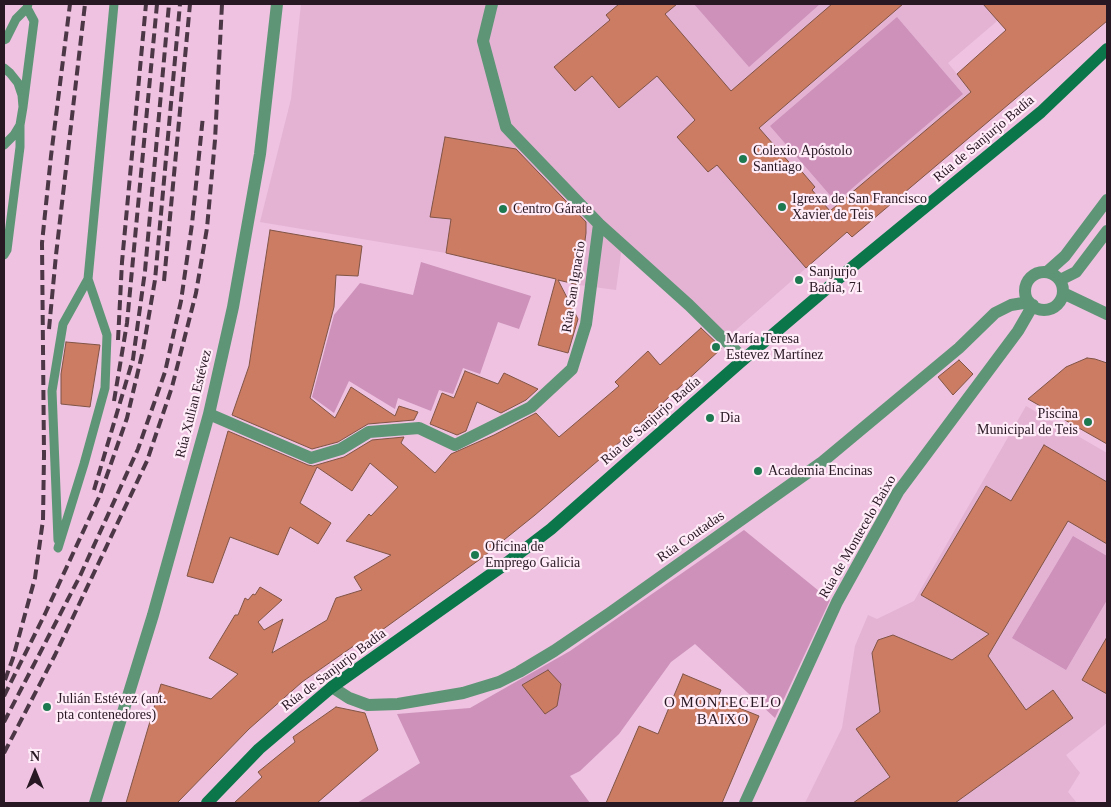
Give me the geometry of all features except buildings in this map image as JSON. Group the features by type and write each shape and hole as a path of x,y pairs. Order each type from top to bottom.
{"main road":[{"name":"Rúa de Sanjurjo Badía","path":"207,803 259,749 332,687 504,565 551,529 744,359 851,268 1041,112 1107,49"}],"street":[{"name":"Rúa Xulian Estévez","path":"95,803 153,615 209,414 243,257 260,154 277,4"},
{"name":"Rúa San Ignacio","path":"492,4 483,41 506,127 599,224 689,304 744,359"},
{"path":"1047,272 1065,256 1107,200"},
{"name":"Rúa San Ignacio","path":"209,414 311,458 341,449 369,432 419,428 456,445 531,407 572,369 586,324 599,224"},
{"path":"1107,231 1076,272 1061,286 1061,300 1051,308 1044,310 1031,304 1026,290 1028,282 1032,277 1047,272 1052,274 1061,286 1107,314"},
{"name":"Rúa Coutadas","path":"332,687 349,698 368,705 398,704 463,693 499,682 519,672 610,613 821,463 959,348 995,314 1011,305 1031,304"},
{"name":"Rúa de Montecelo Baixo","path":"745,803 837,602 898,492 1018,331 1031,304"}],"lane":[{"path":"88,279 107,335 105,388 58,548 52,391 63,324 88,279 114,4"},
{"path":"4,40 16,19 27,6 34,21 20,125 18,166 7,250 4,255"},
{"path":"4,68 18,84 22,95 23,107"},
{"path":"4,145 14,135 20,125"}],"shaded area":[{"name":"Colexio Apóstolo Santiago","path":"301,4 1017,4 948,63 993,118 852,237 847,232 729,336 623,239 616,290 579,285 446,253 260,222 291,99"},
{"path":"694,4 820,4 749,67"},
{"path":"897,17 963,94 836,202 770,126"},
{"path":"421,262 531,296 519,329 498,322 480,374 463,368 453,394 439,390 431,411 398,398 395,409 349,381 334,413 312,397 334,315 360,283 413,295"},
{"path":"1026,406 1107,453 1107,723 1066,755 1080,773 1068,792 1077,803 805,803 842,728 855,646 868,615 877,619 914,601"},
{"path":"744,530 830,600 775,718 695,644 671,662 619,734 580,771 570,776 590,803 357,803 420,763 397,714 470,708 570,651"},
{"path":"1073,536 1107,556 1107,600 1066,670 1012,638"}],"railway":[{"path":"5,680 35,578 43,520 42,243 70,4"},
{"path":"49,329 85,4"},
{"path":"118,340 122,262 146,4"},
{"path":"114,401 127,323 157,4"},
{"path":"94,490 133,359 145,271 169,4"},
{"path":"4,696 45,614 100,495 127,418 143,350 155,280 180,4"},
{"path":"164,281 190,4"},
{"path":"4,753 55,655 147,461 172,387 196,293 207,228 215,140 222,4"},
{"path":"4,722 80,576 138,449 165,372 181,301 192,224 203,116"}],"place":[{"name":"Colexio Apóstolo Santiago","path":"743,159"},
{"name":"Igrexa de San Francisco Xavier de Teis","path":"782,207"},
{"name":"Centro Gárate","path":"503,209"},
{"name":"Sanjurjo Badía, 71","path":"799,280"},
{"name":"María Teresa Estevez Martínez","path":"716,347"},
{"name":"Dia","path":"710,418"},
{"name":"Piscina Municipal de Teis","path":"1088,422"},
{"name":"Academia Encinas","path":"758,471"},
{"name":"Oficina de Emprego Galicia","path":"475,555"},
{"name":"Julián Estévez (ant. pta contenedores)","path":"47,707"}],"district":[{"name":"O MONTECELO BAIXO","path":"723,712"}]}
